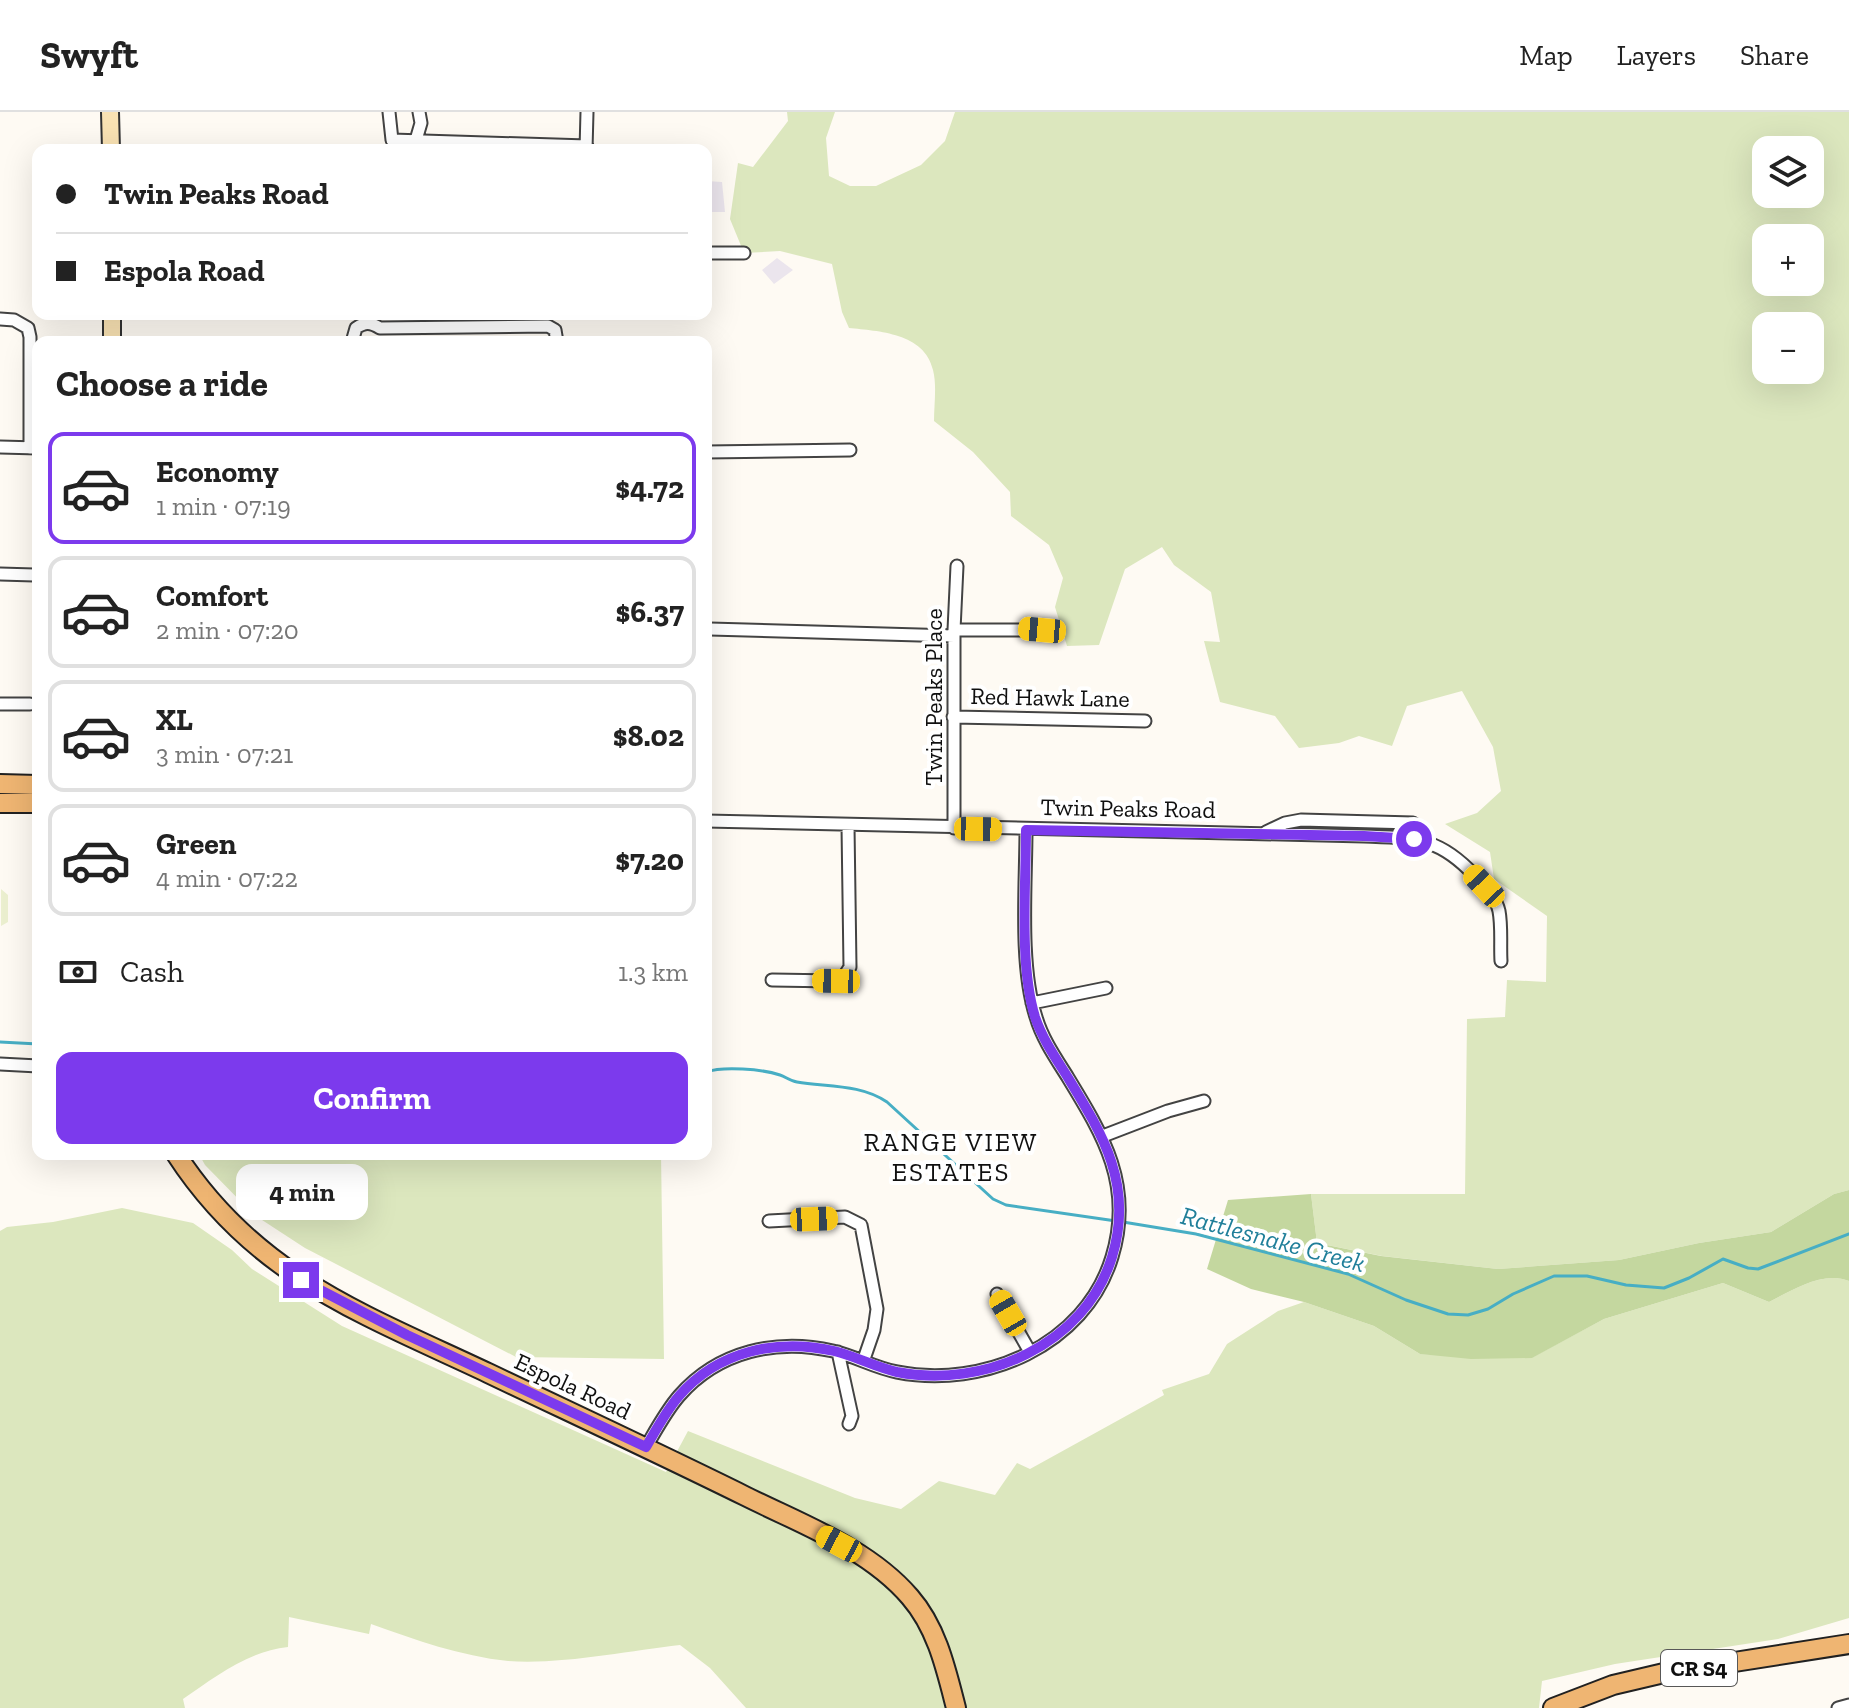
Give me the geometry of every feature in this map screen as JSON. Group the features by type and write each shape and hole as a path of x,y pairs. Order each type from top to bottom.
{"main road":[{"path":"110,112 111,144"},
{"path":"0,784 32,785"},
{"path":"0,803 32,803"},
{"name":"Espola Road","path":"180,1160 225,1219 301,1280 407,1335 646,1447 859,1555 898,1584 922,1612 942,1658 956,1708"},
{"name":"CR S4","path":"1553,1708 1613,1685 1664,1673 1849,1644"}],"street":[{"path":"389,112 392,140 501,144"},
{"path":"416,140 421,123 419,112"},
{"path":"586,144 587,112"},
{"path":"712,253 744,253"},
{"path":"4,319 28,328 32,392"},
{"path":"354,336 356,328 364,323 380,328 548,326 555,330 556,336"},
{"path":"0,447 32,448"},
{"path":"712,452 850,450"},
{"name":"Twin Peaks Place","path":"954,828 957,566"},
{"path":"0,574 32,575"},
{"path":"712,629 954,633 1042,630"},
{"path":"0,704 30,704"},
{"name":"Red Hawk Lane","path":"953,717 1145,721"},
{"name":"Twin Peaks Road","path":"1262,834 1285,823 1301,820 1413,823"},
{"name":"Twin Peaks Road","path":"712,821 1414,839 1451,852 1495,901 1499,913 1501,961"},
{"path":"772,980 836,981 848,973 848,826"},
{"path":"646,1447 678,1397 721,1362 766,1347 808,1347 838,1352 900,1372 949,1375 983,1371 1030,1352 1055,1337 1094,1298 1110,1266 1119,1228 1119,1193 1113,1162 1103,1136 1042,1035 1032,1003 1027,973 1026,830"},
{"path":"1032,1003 1106,988"},
{"path":"0,1064 32,1066"},
{"path":"1103,1136 1204,1101"},
{"path":"769,1221 845,1217 861,1225 877,1309 864,1359"},
{"path":"997,1294 1030,1352"},
{"path":"838,1352 852,1416 849,1424"},
{"path":"1838,1708 1849,1705"}],"shaded area":[{"path":"712,181 722,182 725,212 712,212"},
{"path":"777,258 793,270 774,284 762,270"}],"green space":[{"path":"787,112 835,112 826,138 829,176 850,186 876,186 921,165 945,141 955,112 1849,112 1849,1190 1834,1194 1771,1232 1619,1260 1498,1269 1382,1256 1317,1243 1311,1194 1465,1194 1467,1019 1505,1017 1507,980 1546,982 1547,916 1494,879 1490,852 1445,824 1477,813 1501,791 1493,747 1462,691 1407,706 1392,746 1359,736 1339,743 1299,748 1275,716 1220,702 1204,641 1220,642 1211,592 1174,565 1162,547 1125,569 1099,645 1067,646 1055,607 1063,578 1049,545 1011,516 1010,492 973,452 934,421 933,370 921,348 899,336 849,328 842,312 832,264 780,251 744,253 730,219 738,163 753,167 788,121"},
{"path":"1,889 8,895 8,922 1,926"},
{"path":"202,1160 661,1160 664,1359 516,1357 305,1248 253,1214"},
{"path":"1849,1190 1849,1281 1839,1278 1818,1280 1769,1302 1723,1283 1604,1319 1532,1358 1471,1359 1420,1354 1374,1326 1304,1302 1251,1289 1207,1269 1228,1200 1311,1194 1317,1243 1381,1256 1498,1269 1619,1260 1771,1232 1834,1194"},
{"path":"122,1208 193,1223 232,1250 252,1269 342,1326 666,1472 688,1431 855,1498 901,1509 939,1481 995,1495 1017,1463 1030,1469 1164,1395 1162,1390 1209,1374 1227,1344 1278,1311 1304,1302 1374,1326 1420,1354 1531,1358 1604,1319 1723,1283 1769,1302 1808,1283 1839,1278 1849,1281 1849,1618 1778,1639 1615,1664 1542,1681 1539,1708 746,1708 710,1668 680,1645 571,1659 508,1661 455,1651 371,1624 369,1634 289,1617 288,1647 273,1649 232,1666 183,1699 185,1708 0,1708 0,1231 7,1227 53,1222"}],"waterway":[{"name":"Rattlesnake Creek","path":"0,1042 32,1044"},
{"name":"Rattlesnake Creek","path":"712,1071 753,1070 780,1075 792,1081 844,1087 877,1096 993,1199 1006,1205 1116,1221"},
{"name":"Rattlesnake Creek","path":"1123,1222 1196,1234 1348,1274 1406,1300 1448,1314 1468,1315 1488,1309 1554,1276 1587,1276 1626,1285 1664,1288 1723,1259 1758,1269 1849,1234"}],"district":[{"name":"RANGE VIEW ESTATES","path":"951,1157"}],"route":[{"path":"301,1280 407,1335 646,1447 686,1389 721,1362 752,1350 797,1346 815,1348 864,1359 900,1372 949,1375 983,1371 1015,1360 1068,1327 1094,1298 1110,1266 1120,1212 1119,1193 1108,1146 1042,1035 1032,1003 1027,973 1026,830 1414,839"}]}
